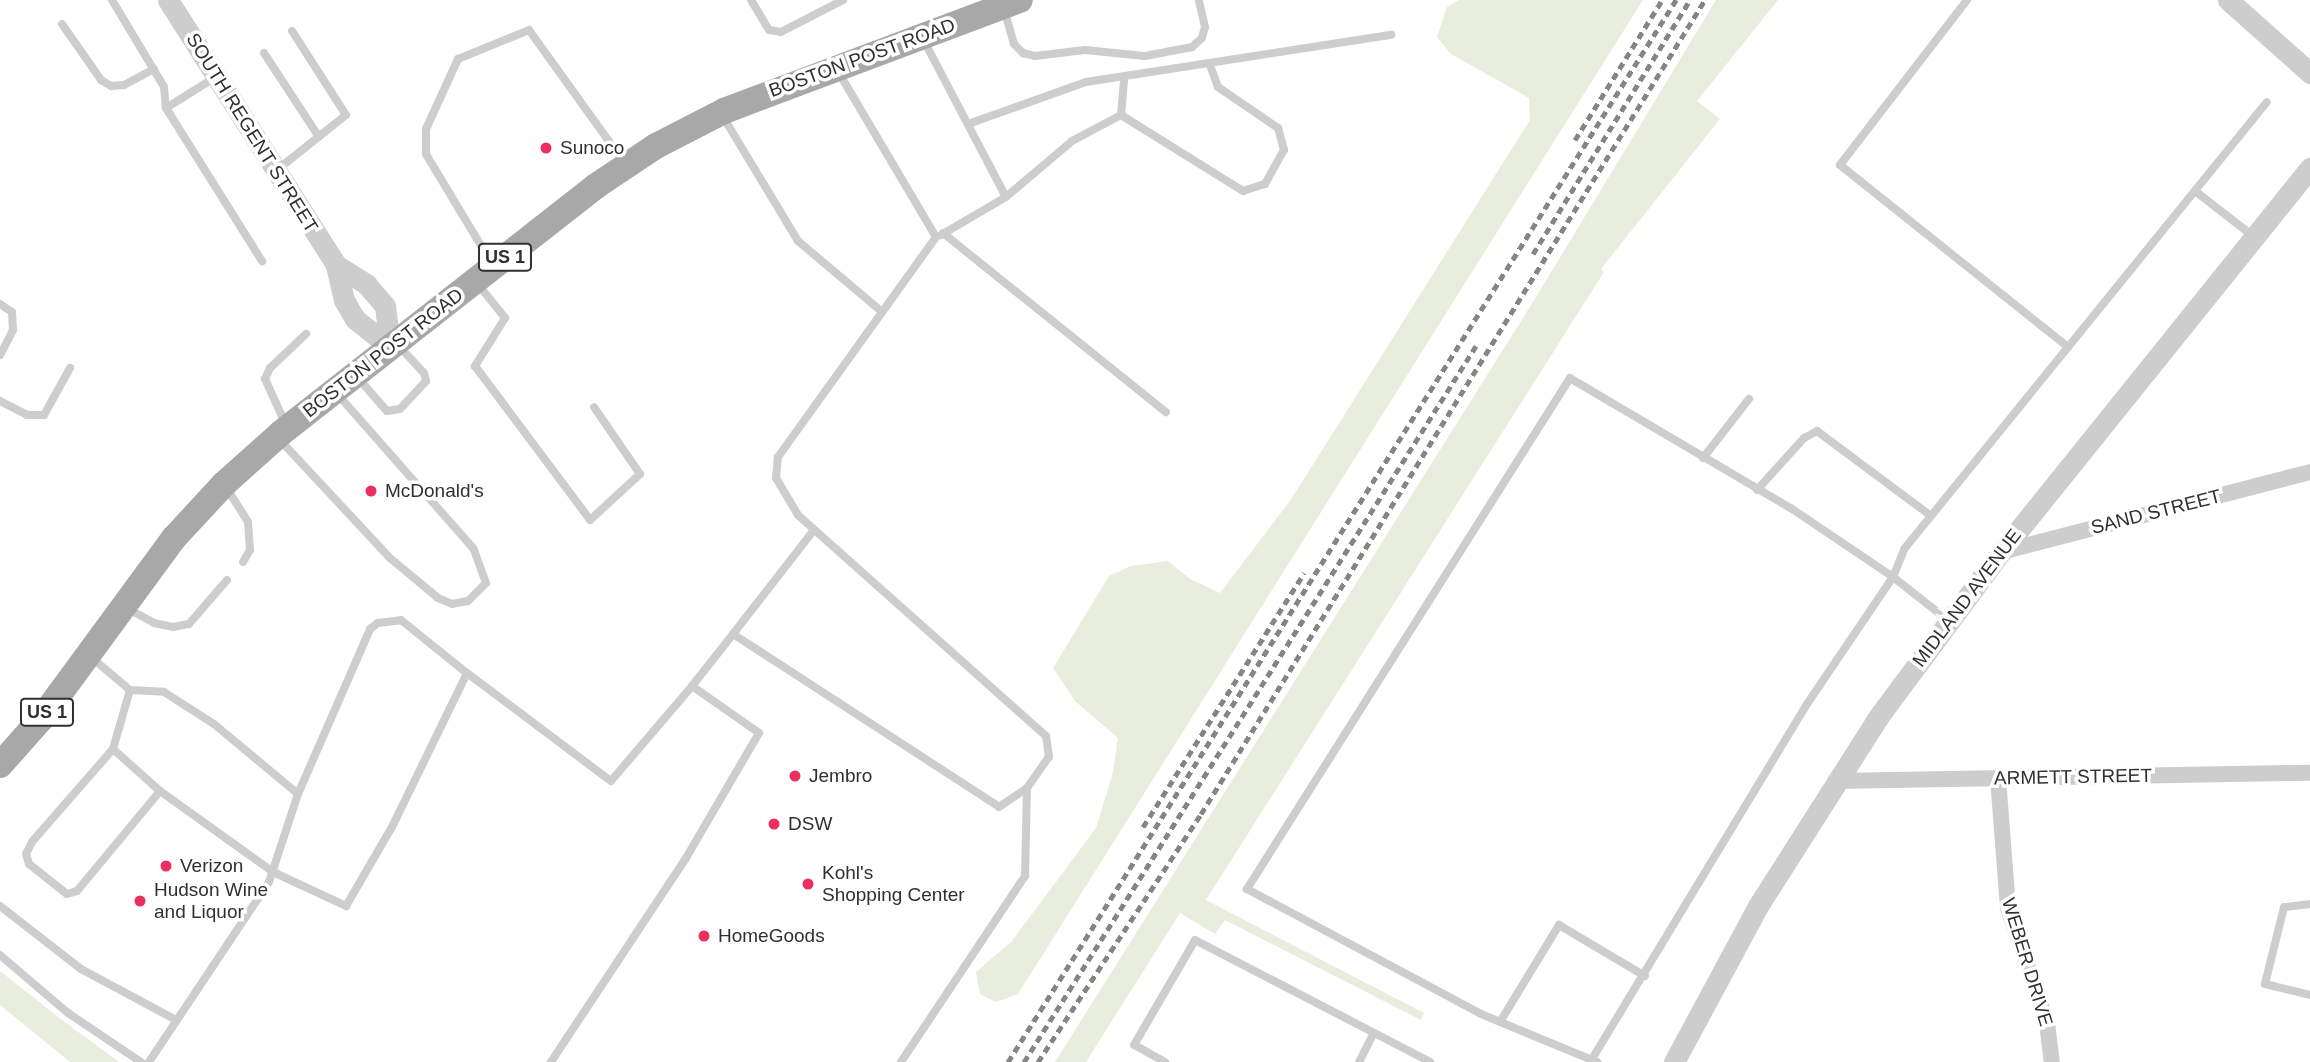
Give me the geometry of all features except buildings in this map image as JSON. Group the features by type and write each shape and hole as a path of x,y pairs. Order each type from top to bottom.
{"main road":[{"name":"BOSTON POST ROAD","path":"0,765 41,719 174,538 224,484 282,432 355,374 626,165 720,112 996,5"}],"street":[{"name":"SOUTH REGENT STREET","path":"168,0 336,265 344,300 357,322 393,345"},
{"path":"2228,0 2310,73"},
{"name":"MIDLAND AVENUE","path":"1674,1062 1758,906 1835,781 2001,552 2310,168"},
{"name":"SOUTH REGENT STREET","path":"336,265 366,284 385,306 393,345"},
{"name":"SAND STREET","path":"2001,552 2310,472"},
{"name":"ARMETT STREET","path":"1835,781 2310,773"},
{"name":"WEBER DRIVE","path":"1998,778 2008,908 2047,1023 2052,1062"}],"lane":[{"path":"112,0 164,87 166,108 262,261"},
{"path":"751,0 769,30 781,32 843,0"},
{"path":"996,5 1014,44 1023,53 1034,56 1085,50 1145,56 1192,47 1202,38 1205,27 1199,0"},
{"path":"1967,0 1840,165 2068,347"},
{"path":"62,24 101,80 111,86 124,85 154,69"},
{"path":"594,407 640,474 590,520 475,366 505,318 426,154 426,129 458,59 529,30 626,165"},
{"path":"275,172 346,115 292,31"},
{"path":"968,124 1086,82 1124,79 1391,35"},
{"path":"921,36 1006,197"},
{"path":"264,53 319,136"},
{"path":"1121,114 1243,191 1265,184 1284,150 1278,128 1218,87 1210,65"},
{"path":"836,68 939,235 1166,412"},
{"path":"166,108 216,76"},
{"path":"1121,114 1124,79"},
{"path":"1949,621 1894,578 1757,489 1570,379 1247,889 1500,1022 1594,1061 1807,704 1894,578 1905,548 2267,102"},
{"path":"720,112 798,241 881,312"},
{"path":"733,634 999,807 1027,788 1049,757 1046,736 798,515 776,478 778,457 939,235 1006,197 1072,141 1121,114"},
{"path":"2195,191 2254,237"},
{"path":"0,304 12,312 13,330 0,355"},
{"path":"306,334 270,368 265,379 282,432 390,558 438,598 452,604 468,601 486,583 473,548 334,391"},
{"path":"355,374 387,411 400,409 426,381 424,373 393,345"},
{"path":"0,401 37,418 44,415 70,368"},
{"path":"1703,458 1749,399"},
{"path":"1757,489 1804,438 1817,431 1931,516"},
{"path":"224,484 248,522 250,550 243,562"},
{"path":"149,1062 273,872 298,794 366,635 378,622 401,620 611,781 692,686 814,530"},
{"path":"123,607 154,623 173,627 189,624 227,580"},
{"path":"88,655 130,690 164,692 214,724 298,794"},
{"path":"113,749 160,791 273,872 346,906 392,827 467,673"},
{"path":"551,1062 686,858 759,733 692,686"},
{"path":"130,690 113,749 32,842 26,854 29,864 67,894 77,891 160,791"},
{"path":"901,1062 1025,876 1027,788"},
{"path":"2310,904 2284,907 2265,984 2310,995"},
{"path":"0,906 81,968 176,1020"},
{"path":"1500,1022 1559,925 1645,976"},
{"path":"1165,1062 1134,1045 1195,940 1430,1062"},
{"path":"0,955 68,1013 141,1062"},
{"path":"1359,1062 1373,1034"}],"shaded area":[{"path":"1459,0 1643,0 1018,994 996,1002 980,994 976,972 1012,941 1096,828 1113,772 1118,738 1075,701 1053,668 1109,576 1131,566 1168,561 1190,579 1220,593 1292,498 1530,120 1529,98 1451,54 1437,37 1447,7"},
{"path":"1716,0 1778,0 1697,101 1720,119 1601,269 1604,272 1206,900 1424,1013 1421,1020 1225,920 1215,934 1180,913 1086,1062 1055,1062 1533,302"},
{"path":"0,971 119,1062 70,1062 0,1005"}],"railway":[{"path":"1575,140 1662,0"},
{"path":"1008,1062 1676,0"},
{"path":"1533,254 1690,0"},
{"path":"1038,1062 1201,814 1705,0"},
{"path":"1024,1062 1476,346"},
{"path":"1143,827 1304,573"}],"place":[{"name":"Sunoco","path":"546,148"},
{"name":"McDonald's","path":"371,491"},
{"name":"Jembro","path":"795,776"},
{"name":"DSW","path":"774,824"},
{"name":"Verizon","path":"166,866"},
{"name":"Kohl's Shopping Center","path":"808,884"},
{"name":"Hudson Wine and Liquor","path":"140,901"},
{"name":"HomeGoods","path":"704,936"}]}
